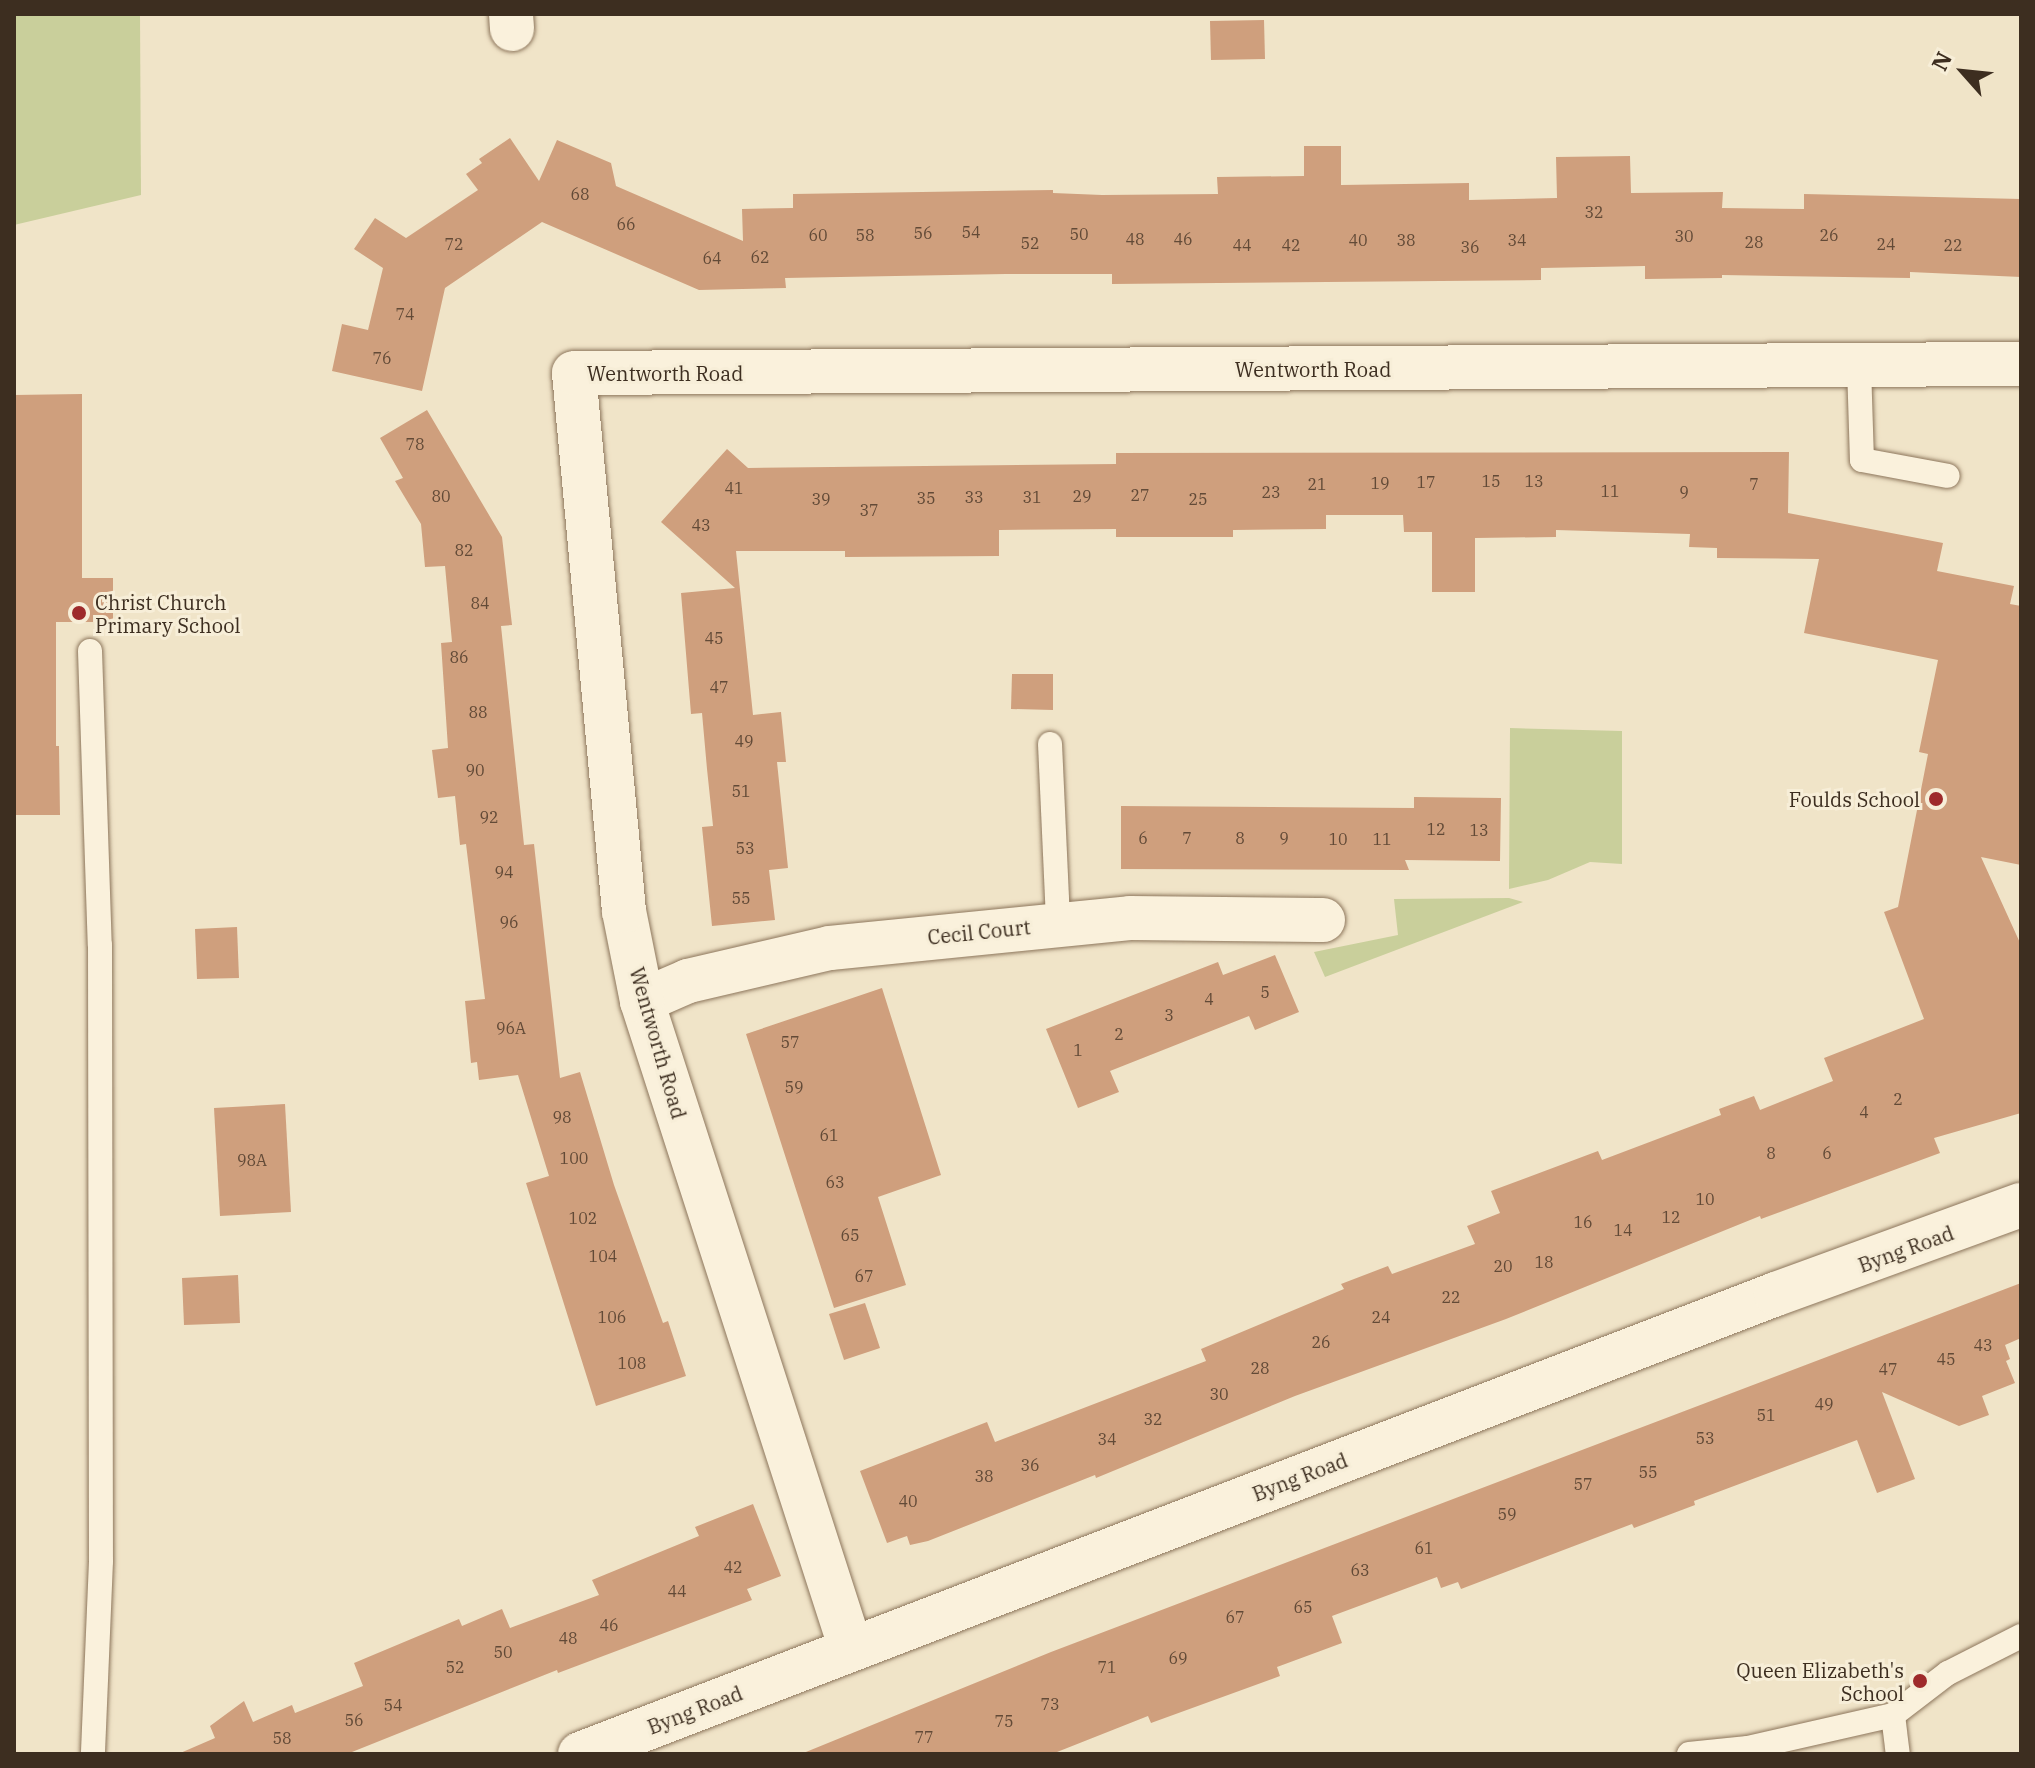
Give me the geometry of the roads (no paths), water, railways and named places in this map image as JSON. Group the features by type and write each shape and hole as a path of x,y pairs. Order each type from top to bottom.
{"street":[{"name":"Wentworth Road","path":"851,1649 642,1001 624,911 574,373 2021,364"},
{"name":"Cecil Court","path":"642,1001 688,981 830,948 1130,918 1323,920"},
{"name":"Byng Road","path":"580,1754 1776,1294 2021,1205"}],"lane":[{"path":"1859,366 1862,460 1948,476"},
{"path":"90,651 100,997 101,1561 93,1754"},
{"path":"1050,744 1058,923"},
{"path":"1689,1754 1748,1748 1893,1715 1948,1673 2021,1636"},
{"path":"1893,1715 1898,1754"}],"place":[{"name":"Christ Church Primary School","path":"79,613"},
{"name":"Foulds School","path":"1936,799"},
{"name":"Queen Elizabeth's School","path":"1920,1681"}]}
